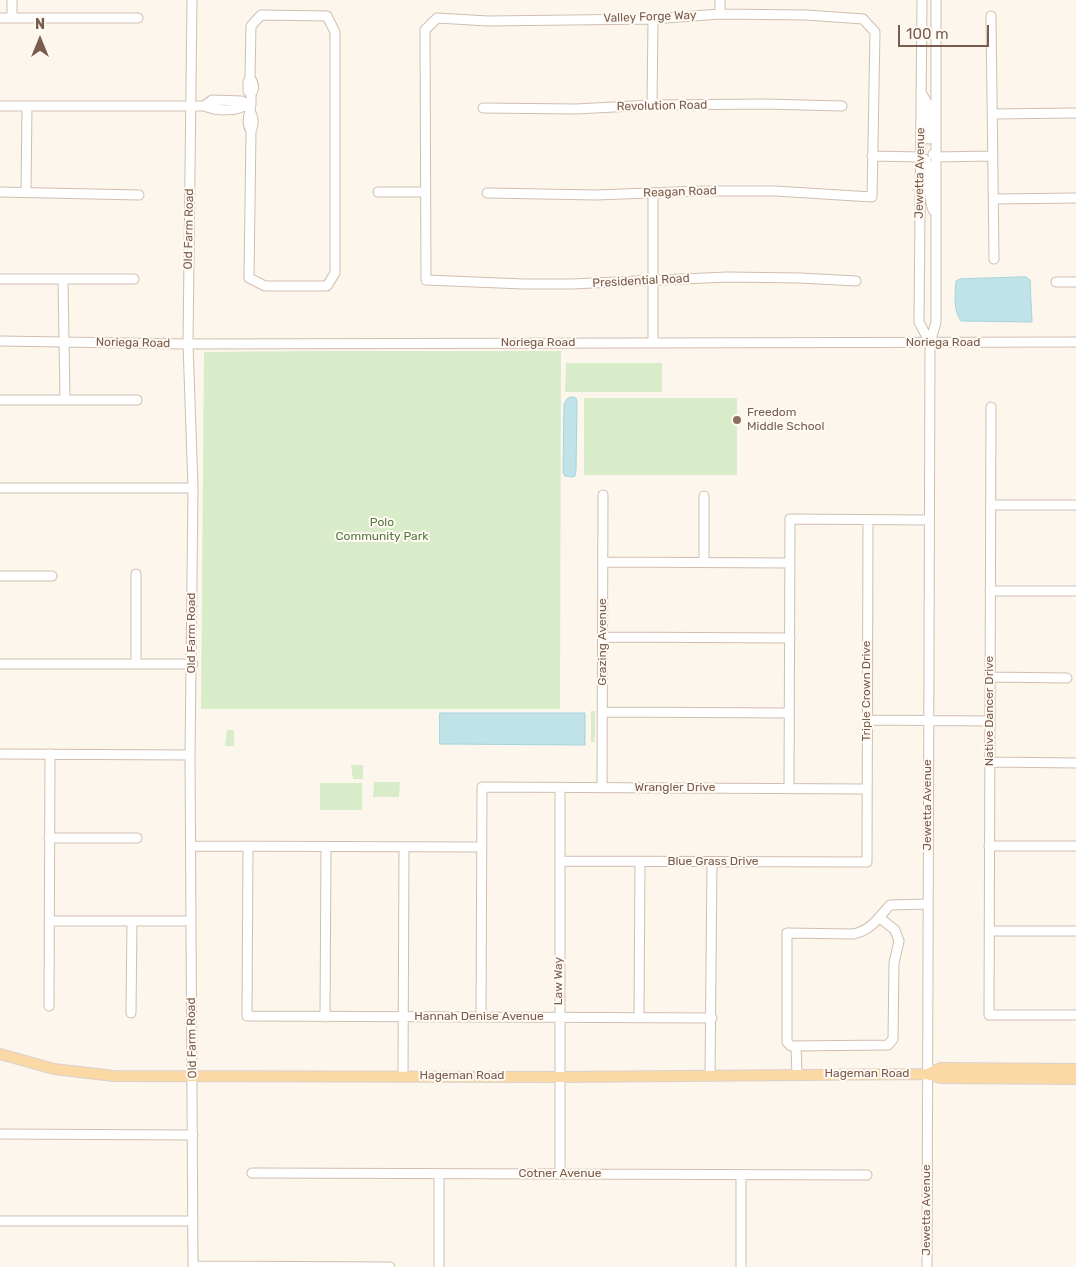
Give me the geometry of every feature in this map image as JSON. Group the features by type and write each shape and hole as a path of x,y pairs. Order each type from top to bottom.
{"main road":[{"name":"Hageman Road","path":"0,1054 34,1065 81,1073 114,1076 560,1077 927,1074 941,1078 1076,1079"},
{"name":"Hageman Road","path":"927,1074 940,1068 1076,1069"}],"street":[{"path":"12,0 12,17"},
{"name":"Old Farm Road","path":"192,0 188,344 193,488 190,755 193,1267"},
{"path":"720,0 720,14"},
{"name":"Jewetta Avenue","path":"922,0 919,322 930,343"},
{"name":"Jewetta Avenue","path":"926,1267 930,343 936,322 936,0"},
{"name":"Valley Forge Way","path":"426,192 425,30 437,18 488,21 652,19 720,14 806,15 863,19 874,32 872,156"},
{"path":"261,15 327,16 335,32 335,273 327,286 265,286 249,278 251,131 248,126 247,116 249,107 253,92 253,83 250,78 251,26 261,15"},
{"path":"991,16 994,259"},
{"path":"0,18 138,18"},
{"path":"652,19 652,105"},
{"path":"922,92 929,106 929,145 935,157 994,156"},
{"name":"Revolution Road","path":"483,108 576,109 652,105 765,104 842,106"},
{"path":"0,106 204,106 212,109 240,109 249,107"},
{"path":"26,106 26,192"},
{"path":"993,114 1076,113"},
{"path":"872,156 920,157 926,160 929,199 935,215"},
{"name":"Reagan Road","path":"487,193 596,195 775,191 872,197 872,156"},
{"path":"0,192 139,195"},
{"path":"378,192 426,192"},
{"name":"Presidential Road","path":"426,192 426,280 571,284 727,277 776,277 856,281"},
{"path":"652,342 653,193"},
{"path":"994,199 1076,198"},
{"path":"0,279 134,279"},
{"path":"63,279 64,400"},
{"path":"1056,282 1076,282"},
{"name":"Noriega Road","path":"0,341 188,344 1076,342"},
{"path":"0,400 137,400"},
{"name":"Native Dancer Drive","path":"991,407 989,1015 1076,1015"},
{"path":"0,488 193,488"},
{"name":"Grazing Avenue","path":"602,788 604,496"},
{"path":"704,496 704,562"},
{"path":"991,505 1076,505"},
{"path":"789,788 790,519 929,520"},
{"name":"Triple Crown Drive","path":"867,862 868,520"},
{"path":"603,562 790,563"},
{"path":"136,574 136,664"},
{"path":"0,576 52,576"},
{"path":"990,591 1076,592"},
{"path":"603,637 790,638"},
{"path":"0,664 192,664"},
{"path":"990,678 1067,678"},
{"path":"602,712 789,713"},
{"path":"867,720 990,721"},
{"path":"0,754 190,755"},
{"path":"49,1006 50,754"},
{"path":"990,762 1076,763"},
{"name":"Wrangler Drive","path":"482,847 482,787 867,789"},
{"name":"Law Way","path":"560,788 560,1174"},
{"path":"49,838 137,838"},
{"path":"192,846 482,847 481,1017"},
{"name":"Hannah Denise Avenue","path":"248,846 247,1016 712,1018"},
{"path":"325,1017 326,846"},
{"path":"989,846 1076,846"},
{"path":"403,1076 404,847"},
{"name":"Blue Grass Drive","path":"560,861 867,862"},
{"path":"639,1018 640,862"},
{"path":"710,1075 712,862"},
{"path":"880,918 895,930 898,941 894,963 894,1039 892,1043 888,1046 791,1046 787,1042 787,933 853,934 870,928 890,905 928,904"},
{"path":"49,921 192,921"},
{"path":"131,1013 132,921"},
{"path":"989,931 1076,932"},
{"path":"796,1046 796,1075"},
{"path":"0,1134 193,1135"},
{"name":"Cotner Avenue","path":"252,1173 867,1175"},
{"path":"439,1174 439,1267"},
{"path":"741,1175 741,1267"},
{"path":"0,1221 193,1221"},
{"path":"193,1267 390,1267"}],"green space":[{"name":"Polo Community Park","path":"561,351 560,709 201,709 204,352"},
{"path":"566,363 662,363 662,392 565,392"},
{"path":"584,398 737,398 737,475 584,475"},
{"path":"591,711 595,711 595,742 591,742"},
{"path":"227,730 234,730 234,746 225,746"},
{"path":"351,765 363,765 363,779 353,779"},
{"path":"374,782 400,782 399,797 373,797"},
{"path":"320,783 362,783 362,810 320,810"}],"water":[{"path":"1026,277 1030,280 1032,322 961,321 956,307 956,281 960,279"},
{"path":"571,397 576,398 577,402 576,470 575,476 572,477 565,476 563,473 564,404"},
{"path":"440,713 585,713 585,745 440,744"}],"place":[{"name":"Freedom Middle School","path":"737,420"}]}
